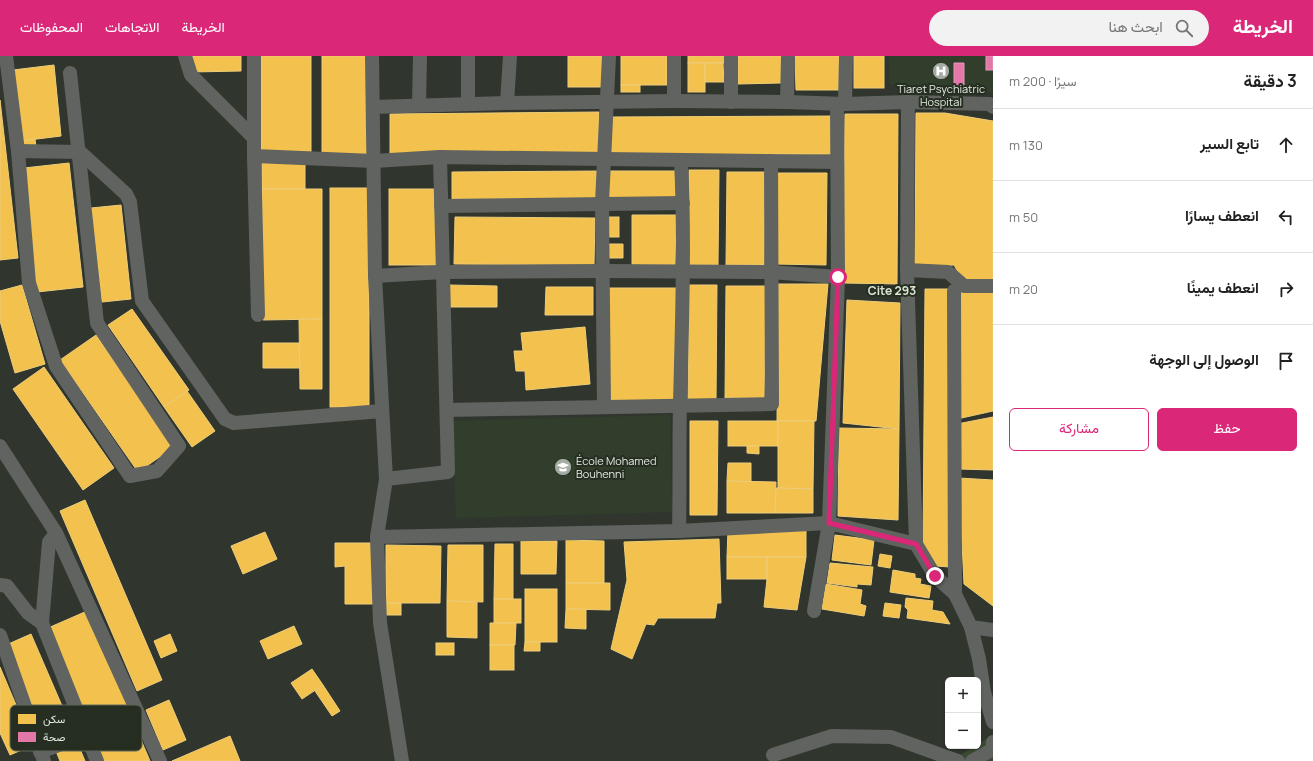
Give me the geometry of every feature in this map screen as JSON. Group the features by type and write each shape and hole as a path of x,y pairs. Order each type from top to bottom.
{"street":[{"path":"6,56 18,151 29,283 56,366 130,476 157,471 179,446 97,323 80,152 70,73"},
{"path":"185,56 191,75 254,138"},
{"path":"254,56 254,156 258,315"},
{"path":"372,56 375,276 386,479 377,537 380,623 402,761"},
{"path":"420,56 420,105"},
{"path":"468,56 468,104"},
{"path":"506,103 510,56"},
{"path":"604,407 602,203 610,56"},
{"path":"674,56 674,101"},
{"path":"731,56 731,102"},
{"path":"787,102 788,56"},
{"path":"814,611 829,523 838,277 837,162 846,56"},
{"path":"373,106 674,101 841,104 908,102 989,104 993,106"},
{"path":"908,102 907,270 916,544 935,576 955,594 970,627 979,659 984,692 993,722"},
{"path":"18,151 80,152 126,194 130,202 142,301 225,419 234,423 382,411"},
{"path":"254,156 374,161 440,158 837,162"},
{"path":"386,479 448,472 440,158"},
{"path":"679,531 680,406 684,272 681,160"},
{"path":"446,410 772,404 770,272 771,161"},
{"path":"441,206 683,203"},
{"path":"907,270 948,272 964,286 993,286"},
{"path":"375,276 443,272 603,271 770,272 838,277"},
{"path":"954,291 955,594"},
{"path":"0,446 56,533 135,705"},
{"path":"377,537 679,531 829,523 916,544"},
{"path":"56,533 49,542 42,623 74,705"},
{"path":"0,585 7,586 28,613 42,623"},
{"path":"970,627 993,630"},
{"path":"0,635 24,705"},
{"path":"142,720 160,761"},
{"path":"773,755 832,736 891,737 958,761"},
{"path":"972,761 993,749 993,742"},
{"path":"42,756 52,751"},
{"path":"93,751 98,761"}],"shaded area":[{"name":"Tiaret Psychiatric Hospital","path":"889,56 993,56 993,93 890,85"},
{"name":"École Mohamed Bouhenni","path":"670,415 672,512 456,518 453,421"},
{"path":"993,735 993,761 951,761 970,749 981,749 981,742"}],"building: سكن":[{"path":"192,56 241,56 241,71 192,72"},
{"path":"261,56 311,56 311,154 261,154"},
{"path":"322,56 368,56 369,157 322,157"},
{"path":"568,56 603,56 603,87 568,87"},
{"path":"621,56 667,56 667,85 621,85"},
{"path":"688,56 726,56 726,63 688,63"},
{"path":"738,56 781,56 781,83 738,84"},
{"path":"795,56 839,56 839,90 796,90"},
{"path":"854,56 884,56 884,88 854,88"},
{"path":"688,63 705,63 705,92 688,92"},
{"path":"705,63 723,63 724,82 705,82"},
{"path":"54,65 61,136 21,141 13,70"},
{"path":"621,85 640,85 640,92 621,92"},
{"path":"0,100 18,258 0,260"},
{"path":"599,112 599,155 390,156 390,114"},
{"path":"916,113 945,113 993,121 993,281 962,279 954,265 915,267"},
{"path":"845,114 898,114 897,284 843,283"},
{"path":"833,116 833,154 609,155 608,117"},
{"path":"35,139 36,147 22,149 21,141"},
{"path":"69,163 83,287 37,292 24,168"},
{"path":"262,163 305,163 305,189 262,189"},
{"path":"689,170 719,170 718,265 688,265"},
{"path":"598,171 598,198 452,199 452,172"},
{"path":"609,171 678,171 678,198 609,198"},
{"path":"727,172 765,172 764,265 726,265"},
{"path":"776,173 827,173 826,265 775,264"},
{"path":"330,188 369,188 369,407 330,407"},
{"path":"262,189 322,189 322,319 263,320"},
{"path":"389,189 436,189 436,265 389,265"},
{"path":"121,205 131,299 102,302 91,208"},
{"path":"632,215 676,215 675,265 632,265"},
{"path":"455,217 595,218 594,265 454,264"},
{"path":"603,217 619,217 619,237 603,237"},
{"path":"609,244 623,244 623,258 608,258"},
{"path":"778,284 828,284 816,421 777,421"},
{"path":"22,285 45,364 15,373 0,321 0,291"},
{"path":"449,285 497,286 497,307 449,307"},
{"path":"689,285 717,285 716,400 688,400"},
{"path":"726,286 766,286 764,398 725,398"},
{"path":"546,287 593,287 593,315 545,315"},
{"path":"609,288 678,288 677,404 607,403"},
{"path":"925,289 951,289 950,567 935,566 935,561 929,560 923,551"},
{"path":"956,292 992,292 993,294 993,411 957,419"},
{"path":"847,300 900,303 899,429 843,423"},
{"path":"132,309 189,390 164,407 108,325"},
{"path":"299,319 322,319 322,389 300,389"},
{"path":"585,327 590,384 526,390 525,371 516,371 514,351 523,351 521,333"},
{"path":"96,335 174,447 138,472 60,360"},
{"path":"263,343 299,343 300,368 263,368"},
{"path":"44,367 114,468 83,490 13,389"},
{"path":"187,391 215,431 192,447 164,407"},
{"path":"993,417 993,470 958,469 957,424"},
{"path":"690,421 718,421 717,515 690,515"},
{"path":"728,421 778,421 778,446 728,446"},
{"path":"778,421 814,421 813,489 778,488"},
{"path":"839,428 899,429 898,520 838,516"},
{"path":"747,446 759,446 759,454 747,453"},
{"path":"728,463 751,463 751,482 727,481"},
{"path":"959,478 993,480 993,606 964,584"},
{"path":"727,481 776,482 775,513 727,513"},
{"path":"776,488 813,489 813,513 775,513"},
{"path":"85,500 162,680 137,691 60,511"},
{"path":"728,529 806,529 806,557 727,557"},
{"path":"265,532 277,559 243,574 231,546"},
{"path":"835,535 874,540 871,565 832,560"},
{"path":"719,539 721,603 717,603 715,618 658,618 654,625 646,624 632,659 611,649 627,580 624,542"},
{"path":"566,540 604,541 604,583 566,583"},
{"path":"521,541 557,541 556,574 521,574"},
{"path":"335,543 374,543 373,604 345,604 345,566 335,567"},
{"path":"495,544 513,544 513,599 494,599"},
{"path":"386,545 441,546 440,603 386,603"},
{"path":"448,545 483,545 483,602 447,601"},
{"path":"880,554 892,556 890,568 878,566"},
{"path":"727,557 767,557 767,579 727,579"},
{"path":"767,557 806,557 797,610 764,607 767,579"},
{"path":"830,563 873,567 871,585 857,584 857,587 827,583"},
{"path":"893,570 915,574 915,578 921,579 920,584 931,586 929,598 890,592"},
{"path":"566,583 610,583 610,610 566,609"},
{"path":"826,584 862,590 860,604 866,606 864,616 822,609"},
{"path":"525,589 557,589 557,642 525,642"},
{"path":"906,598 933,601 932,610 943,612 950,624 907,618 908,610 905,607"},
{"path":"494,599 521,599 521,623 494,623"},
{"path":"447,601 477,602 477,638 447,637"},
{"path":"386,603 401,603 401,615 386,615"},
{"path":"885,603 901,605 899,618 883,616"},
{"path":"566,609 586,609 586,629 565,628"},
{"path":"87,611 127,705 81,705 48,628"},
{"path":"490,623 516,623 515,645 490,645"},
{"path":"294,626 302,644 268,659 260,641"},
{"path":"31,634 62,705 32,705 6,645"},
{"path":"170,634 177,651 161,658 154,641"},
{"path":"525,642 540,642 540,651 524,651"},
{"path":"436,643 454,643 454,655 436,655"},
{"path":"490,645 514,645 514,670 490,670"},
{"path":"0,667 16,705 10,705 10,751 19,751 10,755 0,733"},
{"path":"312,669 323,685 302,699 291,683"},
{"path":"323,685 340,711 332,716 315,691"},
{"path":"169,700 186,740 163,750 146,710"},
{"path":"230,736 240,761 172,761"},
{"path":"142,742 150,761 101,761 97,751 142,751"},
{"path":"56,751 81,751 85,761 60,761"}],"building: صحة":[{"path":"986,56 993,56 993,70 986,70"},
{"path":"954,63 964,63 964,92 954,93"}],"place":[{"name":"Tiaret Psychiatric Hospital","path":"941,71"},
{"name":"École Mohamed Bouhenni","path":"563,467"}],"district":[{"name":"Cite 293","path":"892,291"}],"route":[{"path":"838,277 829,523 916,544 935,576"}]}
